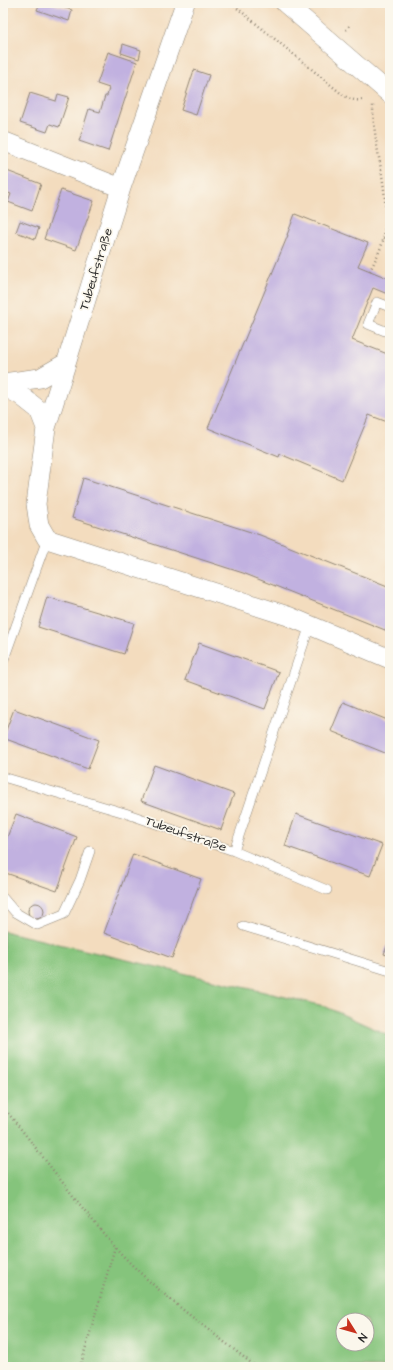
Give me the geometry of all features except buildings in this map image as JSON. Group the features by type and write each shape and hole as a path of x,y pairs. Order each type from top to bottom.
{"street":[{"name":"Tubeufstraße","path":"47,539 39,525 36,504 46,428 121,188 185,3"},
{"path":"285,3 390,94"},
{"path":"3,141 121,188"},
{"path":"3,384 40,378 66,363"},
{"path":"3,384 20,394 39,410 46,428"},
{"path":"47,539 310,625 390,658"}],"lane":[{"path":"390,307 377,302 368,324 390,333"},
{"path":"3,662 47,539"},
{"name":"Tubeufstraße","path":"3,777 125,813 234,851 310,625"},
{"path":"3,898 15,912 37,925 64,914 80,880 90,851"},
{"path":"234,851 327,890"},
{"path":"243,926 390,971"}],"path":[{"path":"231,3 343,95 352,100 367,98"},
{"path":"370,271 384,238 386,200 373,120 373,101"},
{"path":"384,238 390,244"},
{"path":"3,1107 116,1247 158,1289 230,1348 256,1367"},
{"path":"80,1367 116,1247"}],"green space":[{"path":"3,931 324,1006 390,1036 390,1367 3,1367"}]}
